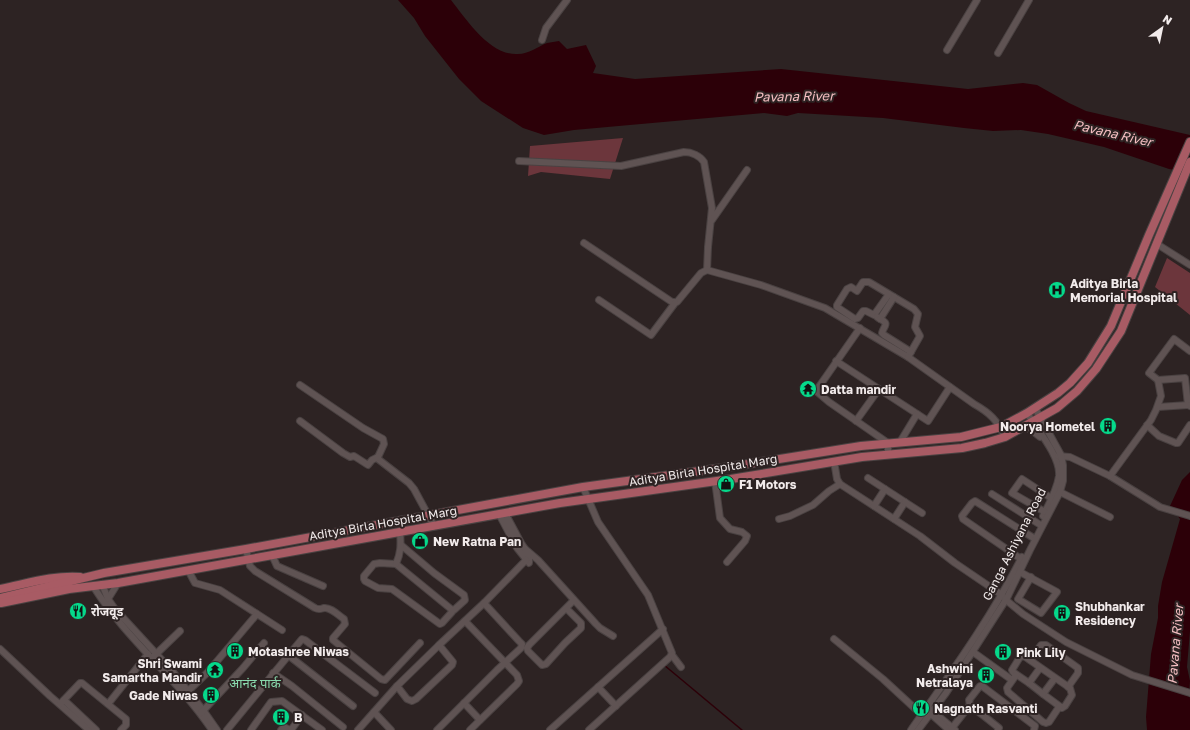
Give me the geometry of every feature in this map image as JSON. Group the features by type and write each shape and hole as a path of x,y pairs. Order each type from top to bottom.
{"main road":[{"path":"1175,186 1190,142"},
{"path":"1175,186 1190,162"},
{"name":"Aditya Birla Hospital Marg","path":"69,589 118,583 502,513 731,479 834,461 962,448 1005,437 1065,402 1077,391 1096,369 1121,331 1157,244 1175,186"},
{"name":"Aditya Birla Hospital Marg","path":"0,598 104,573 246,549 583,487 729,468 832,450 888,443 961,437 1001,427 1027,413 1058,393 1070,383 1088,363 1111,326 1172,194"},
{"path":"729,468 731,479"},
{"path":"648,479 650,490"},
{"path":"0,589 56,577 88,577"},
{"path":"0,604 69,589"},
{"path":"0,608 60,595 69,589"}],"street":[{"path":"542,40 546,28 568,0"},
{"path":"947,50 977,0"},
{"path":"998,53 1029,0"},
{"path":"519,161 621,166 688,152 699,157 704,162 712,208 707,270"},
{"path":"711,222 747,170"},
{"path":"584,243 675,303"},
{"path":"1157,244 1190,265"},
{"path":"599,300 651,335 675,303 701,273 707,270 761,285 824,308 909,355"},
{"path":"909,355 920,336 914,327 918,314 914,309 869,282 863,282 857,291 850,287 847,289 837,307 854,319 858,318 863,311 866,311 884,321 886,327 882,333 884,335 909,355 950,387 992,416 1001,427 1005,437"},
{"path":"877,317 891,296"},
{"path":"860,328 836,360 816,391 829,402 888,443 888,455"},
{"path":"1110,476 1147,425 1158,407 1161,396 1158,380 1149,373 1174,339 1190,350"},
{"path":"836,360 928,421 950,387"},
{"path":"1158,380 1185,378 1189,405 1158,407"},
{"path":"300,385 363,428 382,439 384,444 378,456 368,465 354,456 343,453 300,421"},
{"path":"856,421 879,389"},
{"path":"918,730 928,711 973,652 1020,572 1060,492 1064,476 1063,465 1057,456 1041,417 1035,408"},
{"name":"Ganga Ashiyana Road","path":"911,730 928,711 1004,598 1021,559 1051,498 1059,475 1057,456 1044,440 1027,413"},
{"path":"900,442 917,414"},
{"path":"1147,425 1159,436 1176,443 1178,443 1190,425"},
{"path":"1021,428 1030,429 1044,440"},
{"path":"378,456 380,461 414,488 434,526"},
{"path":"1057,456 1070,457 1110,476 1160,507 1190,516"},
{"path":"834,461 837,479 840,484 920,536 1004,598 1023,614 1066,642 1132,675 1190,693"},
{"path":"868,478 922,513"},
{"path":"1045,512 1012,493 1022,479 1051,498"},
{"path":"715,481 720,518 730,529 742,532 747,536 745,541 727,562"},
{"path":"779,519 790,516 813,505 829,491 840,484"},
{"path":"583,487 598,522 648,595 672,651 672,655 681,667"},
{"path":"874,506 885,490"},
{"path":"1060,492 1110,517"},
{"path":"992,494 1039,524"},
{"path":"1021,559 963,520 962,516 975,501 1032,537"},
{"path":"894,520 905,502"},
{"path":"358,730 397,686 438,645 484,603 526,560 529,563 529,555 522,549 502,513"},
{"path":"396,564 401,545 400,532"},
{"path":"401,545 434,573 464,595 464,600 454,610 396,564 380,562 374,564 364,576 365,581 378,588 392,589 440,624 442,624 452,612"},
{"path":"246,549 250,566 255,571 315,608 320,610 325,608 329,609 344,619 345,624 332,638 333,640 381,679 386,680 420,643"},
{"path":"522,549 535,557 600,628 613,636"},
{"path":"272,555 277,566 323,586"},
{"path":"188,570 195,583 220,590 282,630"},
{"path":"1020,572 1031,577 1057,592 1041,613 1018,599 1031,577"},
{"path":"108,598 118,583"},
{"path":"102,584 115,609 152,656"},
{"path":"93,586 105,604 187,692 217,730"},
{"path":"566,608 581,623 581,628 564,643 546,664 542,665 528,651 527,648 566,608 574,600"},
{"path":"437,730 521,648 522,644 484,603"},
{"path":"187,692 206,674 257,614"},
{"path":"465,621 518,675 519,681 470,730"},
{"path":"550,730 663,629"},
{"path":"108,704 152,656 180,630"},
{"path":"227,730 300,640 304,639 375,693"},
{"path":"834,639 884,679 952,729 970,705 969,700 978,687 982,686 1035,726 1034,730"},
{"path":"202,712 264,643"},
{"path":"1030,660 1041,645 1046,644 1078,668 1078,673 1068,687"},
{"path":"397,686 407,699 412,701 452,665 454,662 438,645"},
{"path":"0,648 96,730"},
{"path":"973,652 1014,677 1029,684 1059,707"},
{"path":"288,655 353,706"},
{"path":"589,730 672,655"},
{"path":"1024,656 1068,687 1072,691 1072,695 1064,706 1062,708 1059,707 1049,722 1046,723 1008,692 1007,688 1014,677 1012,670 1020,657 1024,656"},
{"path":"1029,684 1040,668"},
{"path":"273,674 292,686 343,727"},
{"path":"1043,694 1055,678"},
{"path":"62,702 82,682 126,719 126,725 121,730"},
{"path":"598,687 616,706"},
{"path":"251,730 271,702 282,701 322,730"},
{"path":"62,702 89,730"},
{"path":"464,703 480,720"},
{"path":"970,705 1000,729"},
{"path":"202,712 212,730"},
{"path":"374,712 391,730"},
{"path":"281,730 284,727 290,730 302,715"}],"shaded area":[{"path":"623,138 610,179 541,172 528,176 530,146"},
{"path":"1167,258 1190,273 1190,315 1155,287"}],"water":[{"name":"Pavana River","path":"398,0 451,0 471,26 488,43 508,53 526,53 547,43 559,41 567,49 586,45 596,66 593,73 635,79 781,69 968,89 1023,83 1037,85 1086,111 1190,135 1190,173 1169,169 1104,147 1048,134 1021,130 993,131 883,118 798,113 787,116 764,113 574,130 544,135 523,128 481,101 459,79 425,36 414,18"},
{"name":"Pavana River","path":"1190,472 1190,631 1187,667 1190,681 1190,730 1147,730 1146,717 1151,654 1158,618 1158,606 1162,582 1180,519 1170,506 1182,480"}],"waterway":[{"path":"664,665 742,730"}],"place":[{"name":"Aditya Birla Memorial Hospital","path":"1057,290"},
{"name":"Datta mandir","path":"808,389"},
{"name":"Noorya Hometel","path":"1108,426"},
{"name":"F1 Motors","path":"726,484"},
{"name":"New Ratna Pan","path":"420,541"},
{"name":"रोजवूड","path":"78,611"},
{"name":"Shubhankar Residency","path":"1062,613"},
{"name":"Motashree Niwas","path":"235,651"},
{"name":"Pink Lily","path":"1003,652"},
{"name":"Shri Swami Samartha Mandir","path":"215,670"},
{"name":"Ashwini Netralaya","path":"986,675"},
{"name":"Gade Niwas","path":"211,695"},
{"name":"Nagnath Rasvanti","path":"921,708"},
{"name":"B","path":"281,717"}],"district":[{"name":"आनंद पार्क","path":"255,683"}]}
